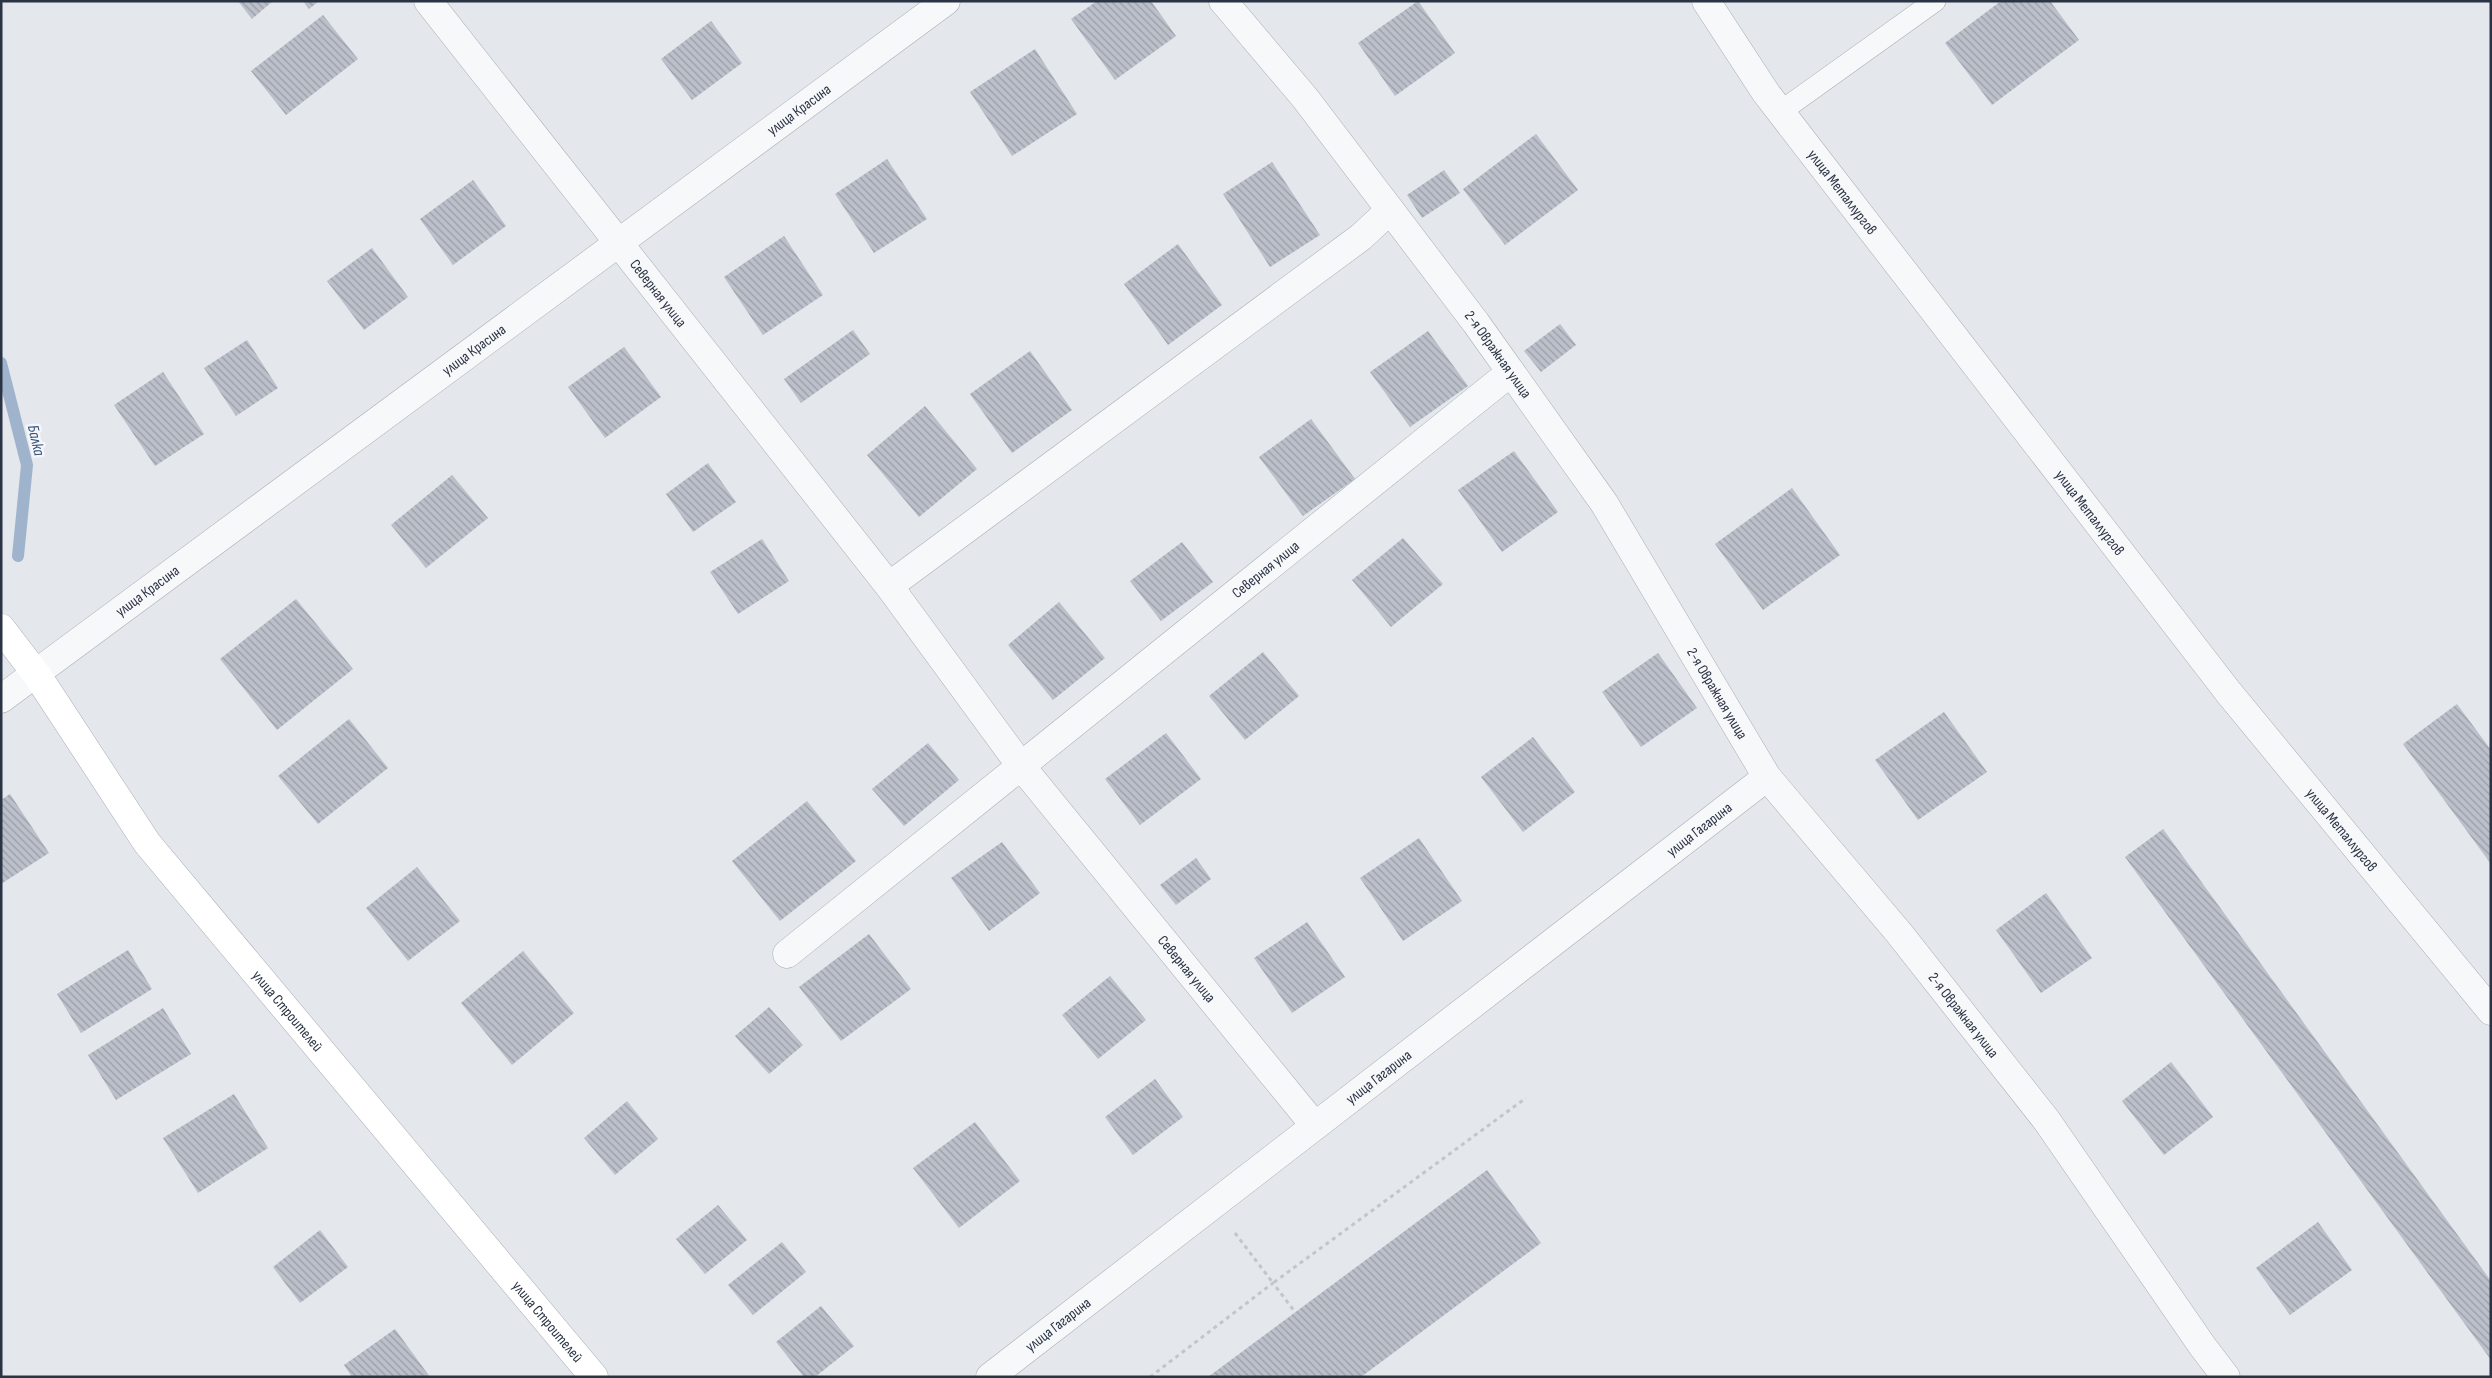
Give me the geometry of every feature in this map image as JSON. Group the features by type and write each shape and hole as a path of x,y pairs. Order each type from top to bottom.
{"street":[{"name":"Северная улица","path":"428,1 890,586 1021,766 1315,1126"},
{"name":"улица Красина","path":"1,700 946,1"},
{"name":"2-я Овражная улица","path":"1223,1 1304,98 1390,210 1511,372 1604,503 1767,777 1899,933 2047,1121 2203,1347 2226,1377"},
{"name":"улица Металлургов","path":"1706,1 1780,112 2229,693 2491,1012"},
{"path":"890,586 1361,237 1390,210"},
{"name":"Северная улица","path":"787,954 1511,372"},
{"name":"улица Строителей","path":"1,628 36,675 147,843 594,1377"},
{"name":"улица Гагарина","path":"990,1377 1464,1009 1767,777"}],"lane":[{"path":"1780,112 1935,1"}],"path":[{"path":"1150,1377 1526,1098"},
{"path":"1213,1204 1295,1312"}],"building":[{"path":"238,1 273,1 252,19"},
{"path":"303,1 319,1 309,9"},
{"path":"1097,1 1151,1 1176,36 1115,80 1071,19"},
{"path":"1418,1 1455,53 1395,96 1358,43"},
{"path":"2001,1 2050,1 2079,40 1992,105 1945,43"},
{"path":"323,15 358,59 286,115 251,71"},
{"path":"711,21 742,63 692,100 661,59"},
{"path":"1035,49 1077,114 1012,156 970,92"},
{"path":"1536,134 1578,190 1505,245 1463,189"},
{"path":"887,159 927,219 874,253 835,194"},
{"path":"1272,162 1320,235 1270,267 1223,194"},
{"path":"1444,170 1460,193 1422,218 1407,195"},
{"path":"473,180 506,226 453,265 420,219"},
{"path":"784,236 823,295 763,335 724,277"},
{"path":"1178,244 1222,305 1168,345 1124,284"},
{"path":"372,248 408,297 364,330 327,281"},
{"path":"1560,324 1576,345 1541,372 1524,351"},
{"path":"853,330 870,354 801,403 784,379"},
{"path":"1428,331 1468,386 1410,427 1370,372"},
{"path":"247,340 278,388 236,416 204,368"},
{"path":"624,347 661,397 605,438 568,387"},
{"path":"1030,351 1072,410 1012,453 970,394"},
{"path":"163,372 204,434 155,466 114,405"},
{"path":"925,406 977,469 919,517 867,455"},
{"path":"1311,419 1355,479 1303,516 1259,457"},
{"path":"1514,451 1558,512 1502,552 1458,490"},
{"path":"708,463 736,502 693,532 666,494"},
{"path":"452,475 488,518 426,568 391,525"},
{"path":"1792,488 1840,555 1763,610 1715,544"},
{"path":"1403,538 1443,584 1391,627 1352,580"},
{"path":"762,539 789,581 738,614 710,572"},
{"path":"1182,542 1213,582 1161,621 1130,581"},
{"path":"296,599 353,669 277,730 220,659"},
{"path":"1059,602 1105,658 1053,700 1008,645"},
{"path":"1263,652 1299,696 1245,740 1209,696"},
{"path":"1658,653 1697,708 1641,747 1602,692"},
{"path":"2457,704 2491,750 2491,864 2403,744"},
{"path":"1944,712 1987,772 1918,820 1875,760"},
{"path":"349,719 388,768 318,824 278,776"},
{"path":"1166,733 1201,779 1140,825 1105,779"},
{"path":"1533,737 1575,792 1523,832 1481,777"},
{"path":"928,743 959,780 904,826 872,789"},
{"path":"10,794 49,853 1,884 1,800"},
{"path":"807,801 856,861 780,921 732,861"},
{"path":"2163,829 2491,1281 2491,1360 2125,857"},
{"path":"1419,838 1462,901 1403,941 1360,878"},
{"path":"1002,842 1040,893 989,931 951,878"},
{"path":"1196,858 1211,879 1176,905 1160,885"},
{"path":"417,867 460,921 408,961 366,908"},
{"path":"2046,893 2092,958 2041,993 1996,930"},
{"path":"1307,922 1345,977 1292,1013 1254,958"},
{"path":"869,934 911,989 841,1041 799,987"},
{"path":"128,950 152,989 81,1033 57,994"},
{"path":"523,951 574,1013 512,1065 461,1003"},
{"path":"1110,976 1146,1020 1098,1059 1062,1015"},
{"path":"769,1007 803,1045 769,1074 735,1036"},
{"path":"163,1008 191,1054 116,1100 88,1055"},
{"path":"2171,1062 2213,1117 2164,1155 2122,1101"},
{"path":"1155,1079 1183,1117 1133,1155 1105,1117"},
{"path":"234,1094 268,1148 198,1193 163,1138"},
{"path":"627,1101 658,1139 615,1175 584,1138"},
{"path":"975,1122 1020,1181 959,1228 913,1168"},
{"path":"1487,1170 1541,1243 1361,1377 1208,1377"},
{"path":"718,1205 747,1240 705,1274 676,1239"},
{"path":"2318,1222 2352,1270 2290,1315 2256,1268"},
{"path":"320,1230 348,1267 300,1303 273,1267"},
{"path":"782,1242 806,1272 753,1315 728,1285"},
{"path":"821,1306 854,1346 815,1377 804,1377 776,1342"},
{"path":"395,1329 430,1377 352,1377 344,1365"}],"waterway":[{"name":"Балка","path":"1,363 27,465 18,556"}]}
